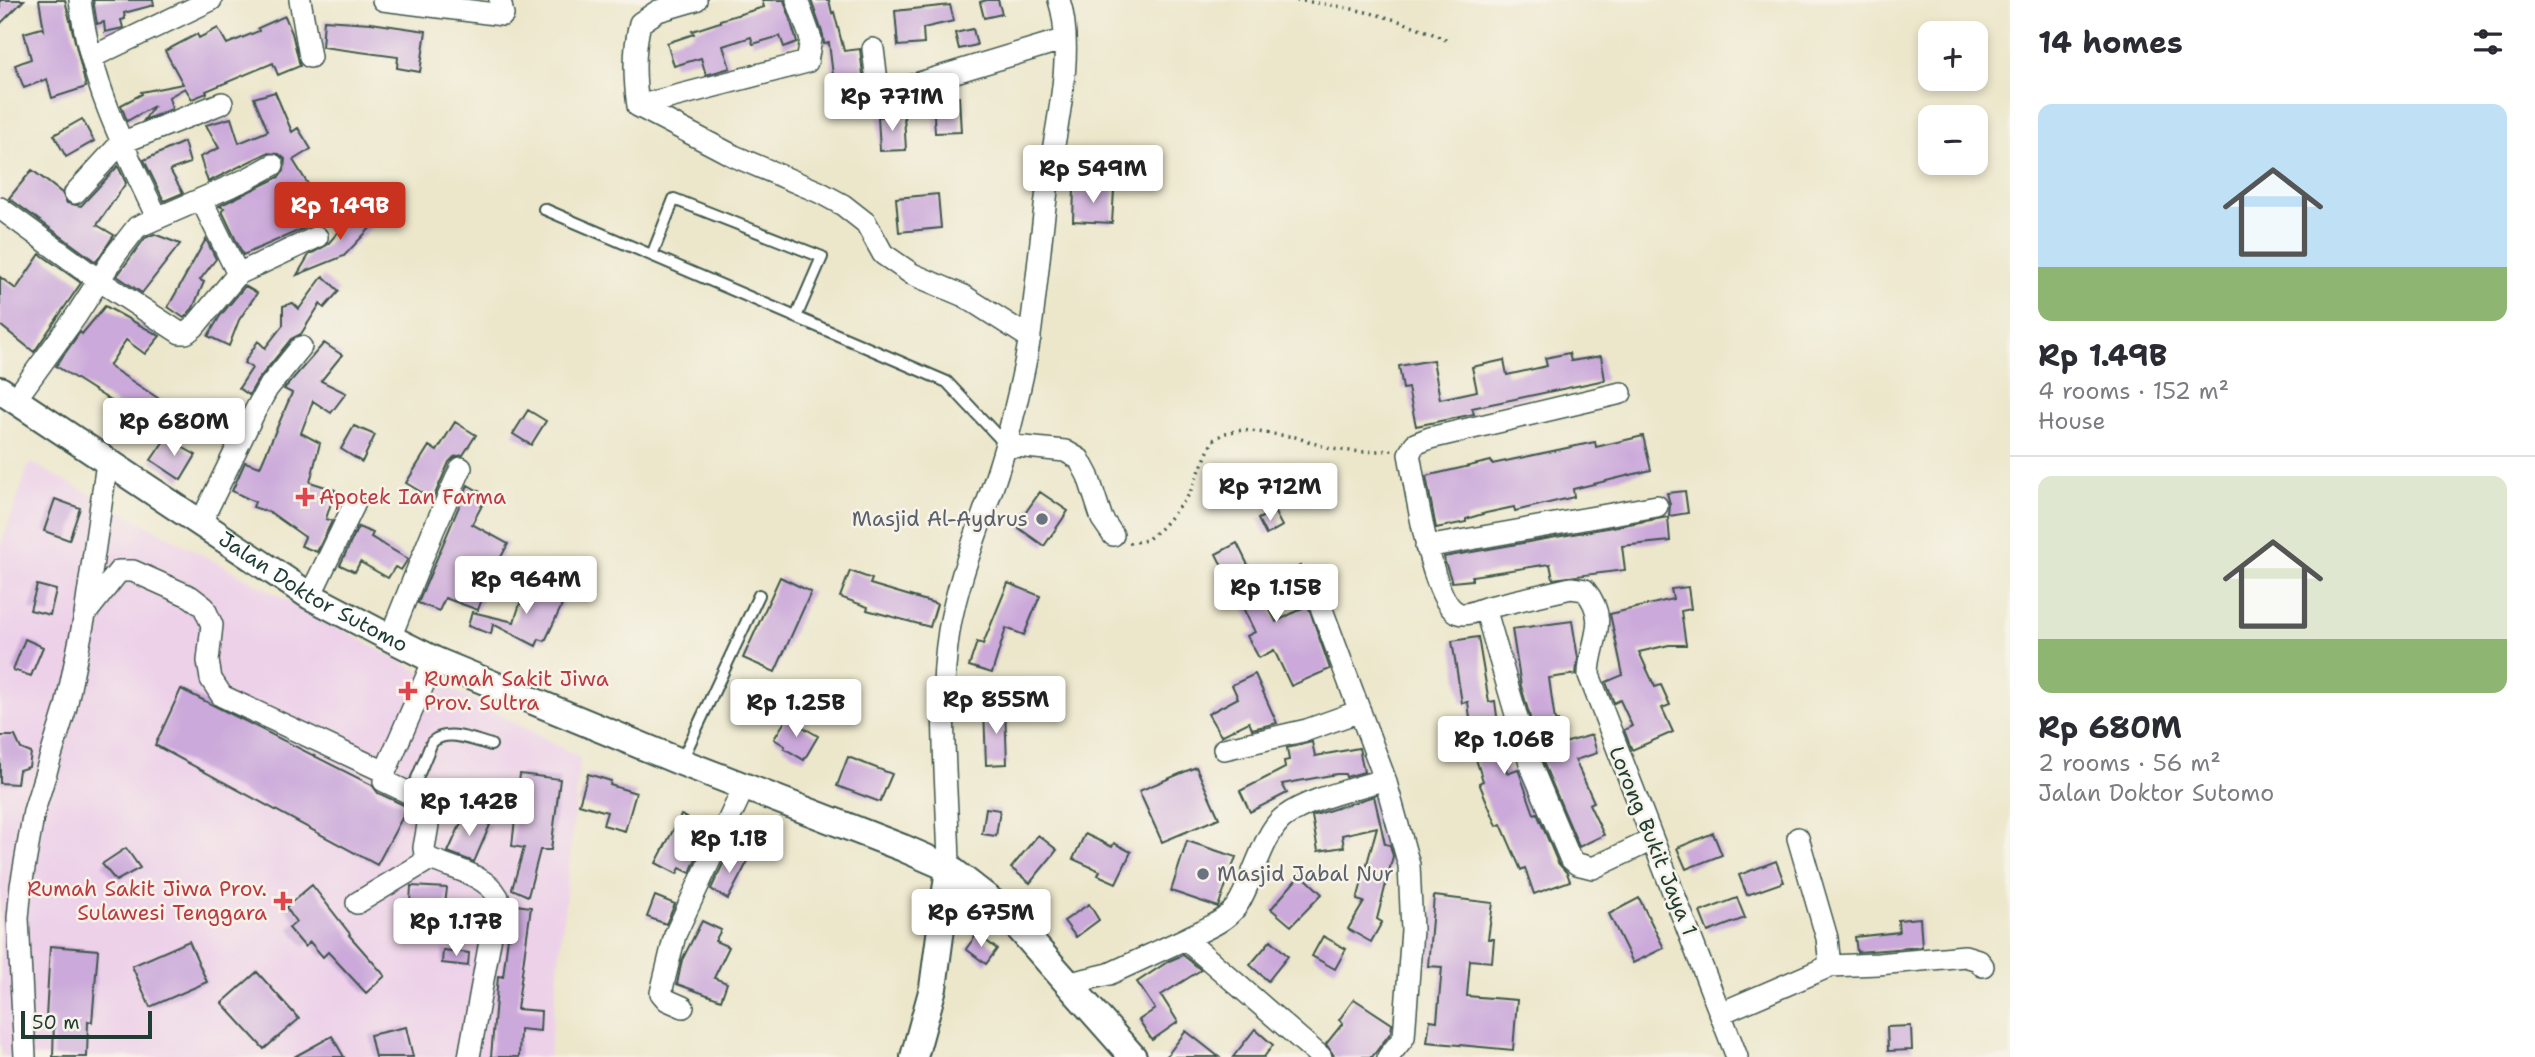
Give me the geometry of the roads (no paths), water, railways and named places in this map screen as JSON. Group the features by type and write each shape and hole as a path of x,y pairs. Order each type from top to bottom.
{"street":[{"path":"80,0 103,97 121,143 157,216"},
{"path":"92,57 172,9 211,0"},
{"path":"300,0 310,57"},
{"path":"383,0 503,15 500,0"},
{"path":"638,106 634,75 636,39 640,23 658,11 696,0"},
{"path":"638,106 807,62 811,39 797,0"},
{"path":"914,1057 933,988 949,868 944,692 949,631 963,568 1006,445 1030,338 1060,109 1065,39 1064,16 1059,0"},
{"path":"873,50 877,81 881,87 896,90 1065,39"},
{"path":"75,192 121,143 222,103"},
{"path":"638,106 734,156 843,205 866,223 883,254 912,274 964,296 1030,338"},
{"path":"7,395 100,281 137,227 273,165"},
{"path":"201,199 238,274"},
{"path":"0,208 100,281 173,330 186,333 238,274 317,237"},
{"path":"200,524 267,389 301,347"},
{"path":"1620,393 1430,438 1415,444 1409,454 1426,547 1657,506"},
{"name":"Jalan Doktor Sutomo","path":"7,395 310,596 390,638 434,660 681,762 880,838 949,868 1004,911 1133,1057"},
{"path":"1006,445 1065,451 1079,459 1088,476 1102,519 1113,535"},
{"path":"26,1057 18,918 21,886 34,811 66,707 85,615 107,463"},
{"path":"390,638 461,468"},
{"path":"310,596 354,505"},
{"name":"Lorong Bukit Jaya 1","path":"1426,547 1447,603 1455,612 1464,615 1572,588 1586,590 1595,602 1598,617 1597,638 1589,659 1589,675 1737,1057"},
{"path":"85,615 119,571 133,571 191,597 204,607 212,625 208,661 211,679 222,695 385,772"},
{"path":"1321,607 1385,779 1409,865 1412,930 1404,1037 1388,1057"},
{"path":"1491,607 1531,766 1570,858 1577,864 1593,868 1652,840"},
{"path":"434,660 385,772 384,780 427,804 429,812 425,854 430,859 484,881 498,897 469,1057"},
{"path":"1224,749 1307,730 1360,711"},
{"path":"1066,984 1109,974 1220,921 1235,909 1254,866 1282,818 1325,797 1385,779"},
{"path":"683,1007 667,1000 661,993 675,935 744,787"},
{"path":"1798,838 1827,938 1830,966"},
{"path":"357,903 430,859"},
{"path":"1185,939 1321,1057"},
{"path":"1721,1013 1830,966 1965,956 1978,960 1983,966"}],"lane":[{"path":"652,255 674,199 822,257 796,317"},
{"path":"544,209 947,382 1006,445"},
{"path":"681,762 760,595"},
{"path":"411,793 432,742 439,736 446,734 491,745"}],"place":[{"name":"Apotek Ian Farma","path":"305,497"},
{"name":"Masjid Al-Aydrus","path":"1042,519"},
{"name":"Rumah Sakit Jiwa Prov. Sultra","path":"408,691"},
{"name":"Masjid Jabal Nur","path":"1203,874"},
{"name":"Rumah Sakit Jiwa Prov. Sulawesi Tenggara","path":"283,901"}]}
